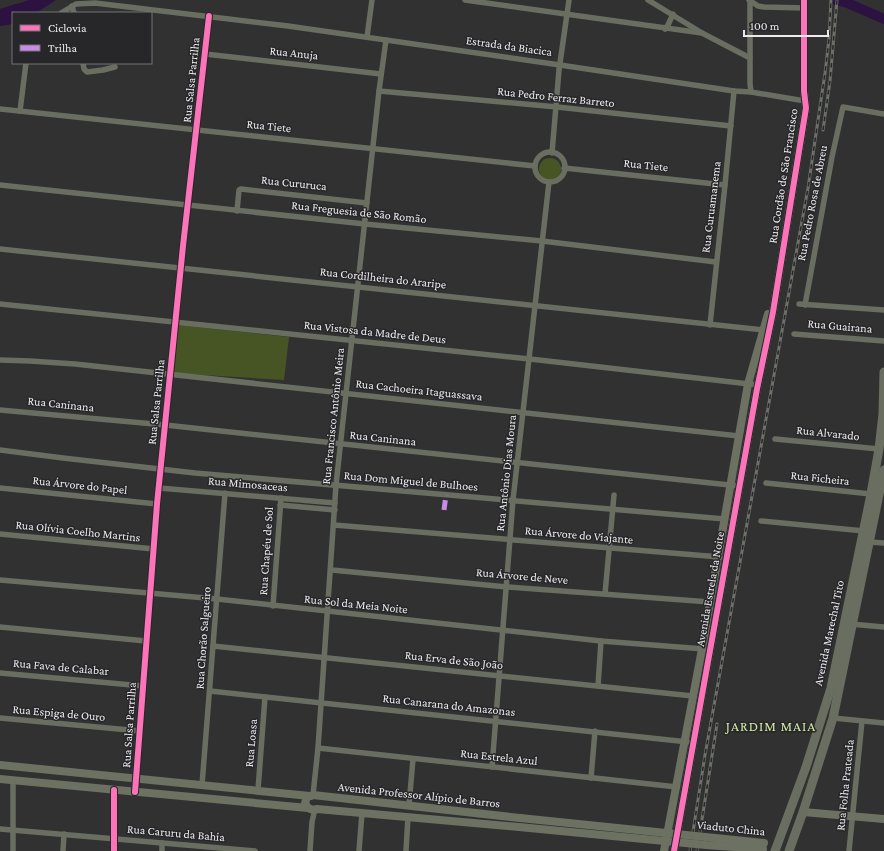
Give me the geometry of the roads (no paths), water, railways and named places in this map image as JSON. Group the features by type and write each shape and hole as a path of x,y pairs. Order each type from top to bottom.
{"main road":[{"name":"Avenida Marechal Tito","path":"789,851 833,718 864,530 878,493 884,372"},
{"name":"Avenida Marechal Tito","path":"769,848 781,835 806,767 827,699 869,542 884,470"},
{"path":"827,699 833,718"},
{"path":"769,848 785,846 793,841"}],"street":[{"path":"367,38 372,0"},
{"path":"465,0 702,33"},
{"path":"552,153 560,65 569,0"},
{"path":"648,0 702,33 750,58"},
{"path":"749,1 758,6 764,7 804,4"},
{"path":"749,1 751,92"},
{"name":"Estrada da Biacica","path":"72,6 80,3 102,4 209,16 386,40 734,91 751,92 805,101"},
{"name":"Rua Cordão de São Francisco","path":"766,330 775,295 806,108 804,91 804,4"},
{"path":"63,12 72,6 74,12"},
{"path":"665,29 673,14"},
{"name":"Rua Salsa Parrilha","path":"135,792 160,469 180,268 209,16"},
{"name":"Rua Francisco Antônio Meira","path":"313,796 332,570 336,485 379,91 386,40"},
{"name":"Rua Anuja","path":"205,54 381,74"},
{"path":"20,111 26,64"},
{"path":"83,64 84,69 87,72 115,67"},
{"name":"Rua Pedro Ferraz Barreto","path":"379,91 557,107 731,126"},
{"name":"Rua Curuamanema","path":"710,324 734,91"},
{"name":"Rua Pedro Rosa de Abreu","path":"884,114 843,107 802,304 884,310"},
{"name":"Rua Tiete","path":"0,109 535,166"},
{"path":"552,153 556,154 562,160 564,168 561,177 553,182 549,182 540,178 535,166 536,161 543,154 552,153"},
{"name":"Rua Tiete","path":"564,168 725,185"},
{"name":"Rua Antônio Dias Moura","path":"492,767 513,500 549,182"},
{"name":"Rua Freguesia de São Romão","path":"0,185 237,211 542,241 716,262"},
{"name":"Rua Cururuca","path":"237,211 239,190 241,189 367,203"},
{"name":"Rua Cordilheira do Araripe","path":"0,249 766,330"},
{"name":"Rua Vistosa da Madre de Deus","path":"0,304 530,359 758,385"},
{"name":"Avenida Estrela da Noite","path":"664,851 677,787 690,742 693,696 706,649 710,602 722,558 725,519 735,486 739,436 748,384 766,330"},
{"name":"Avenida Estrela da Noite","path":"674,851 690,742 722,558 735,486 758,385 766,330"},
{"name":"Rua Guairana","path":"794,334 884,341"},
{"name":"Rua Cachoeira Itaguassava","path":"0,360 75,364 739,436"},
{"name":"Rua Caninana","path":"0,410 518,462 735,486"},
{"name":"Rua Alvarado","path":"775,439 879,449"},
{"name":"Rua Dom Miguel de Bulhoes","path":"0,450 160,469 725,519"},
{"name":"Rua Ficheira","path":"766,484 878,493"},
{"name":"Rua Árvore do Papel","path":"0,488 157,504"},
{"name":"Rua Mimosaceas","path":"159,488 335,503"},
{"name":"Rua Chorão Salgueiro","path":"202,785 225,493"},
{"path":"605,594 614,495"},
{"name":"Rua Chapéu de Sol","path":"273,606 281,498"},
{"name":"Rua Mimosaceas","path":"280,506 335,510"},
{"path":"761,521 864,530"},
{"name":"Rua Árvore do Viajante","path":"334,525 722,558"},
{"name":"Rua Olívia Coelho Martins","path":"0,534 154,549"},
{"path":"869,542 884,543"},
{"name":"Rua Árvore de Neve","path":"332,570 710,602"},
{"name":"Rua Sol da Meia Noite","path":"0,580 150,593 601,641 706,649"},
{"path":"848,624 884,627"},
{"path":"0,627 146,641"},
{"path":"598,686 601,641"},
{"name":"Rua Erva de São João","path":"213,646 693,696"},
{"name":"Rua Fava de Calabar","path":"0,673 143,686"},
{"name":"Rua Canarana do Amazonas","path":"210,691 690,742"},
{"name":"Rua Loasa","path":"258,790 265,697"},
{"name":"Rua Espiga de Ouro","path":"0,718 140,731"},
{"path":"833,718 884,723"},
{"name":"Rua Folha Prateada","path":"849,851 862,721"},
{"path":"591,778 595,732"},
{"name":"Rua Estrela Azul","path":"318,748 677,787"},
{"path":"409,805 414,759"},
{"name":"Avenida Professor Alípio de Barros","path":"0,765 409,805 520,818"},
{"name":"Avenida Professor Alípio de Barros","path":"0,779 519,827"},
{"path":"13,780 13,851"},
{"path":"114,790 114,851"},
{"path":"313,796 320,802 320,804 313,809 305,802 307,797 313,796"},
{"path":"310,851 313,809"},
{"path":"803,812 884,819"},
{"path":"358,851 362,813"},
{"path":"406,851 408,817"},
{"name":"Viaduto China","path":"520,818 769,848"},
{"name":"Viaduto China","path":"519,827 706,845 769,848"},
{"name":"Rua Caruru da Bahia","path":"0,829 162,843 209,849 255,851"},
{"path":"63,851 64,834"},
{"path":"162,843 162,851"}],"waterway":[{"path":"0,14 34,4 40,0"},
{"path":"836,0 845,2 884,19"}],"railway":[{"path":"690,851 705,755 808,188 825,73 829,39 831,0"},
{"path":"823,130 830,81 837,0"},
{"path":"697,851 717,724"}],"district":[{"name":"JARDIM MAIA","path":"771,726"}]}
